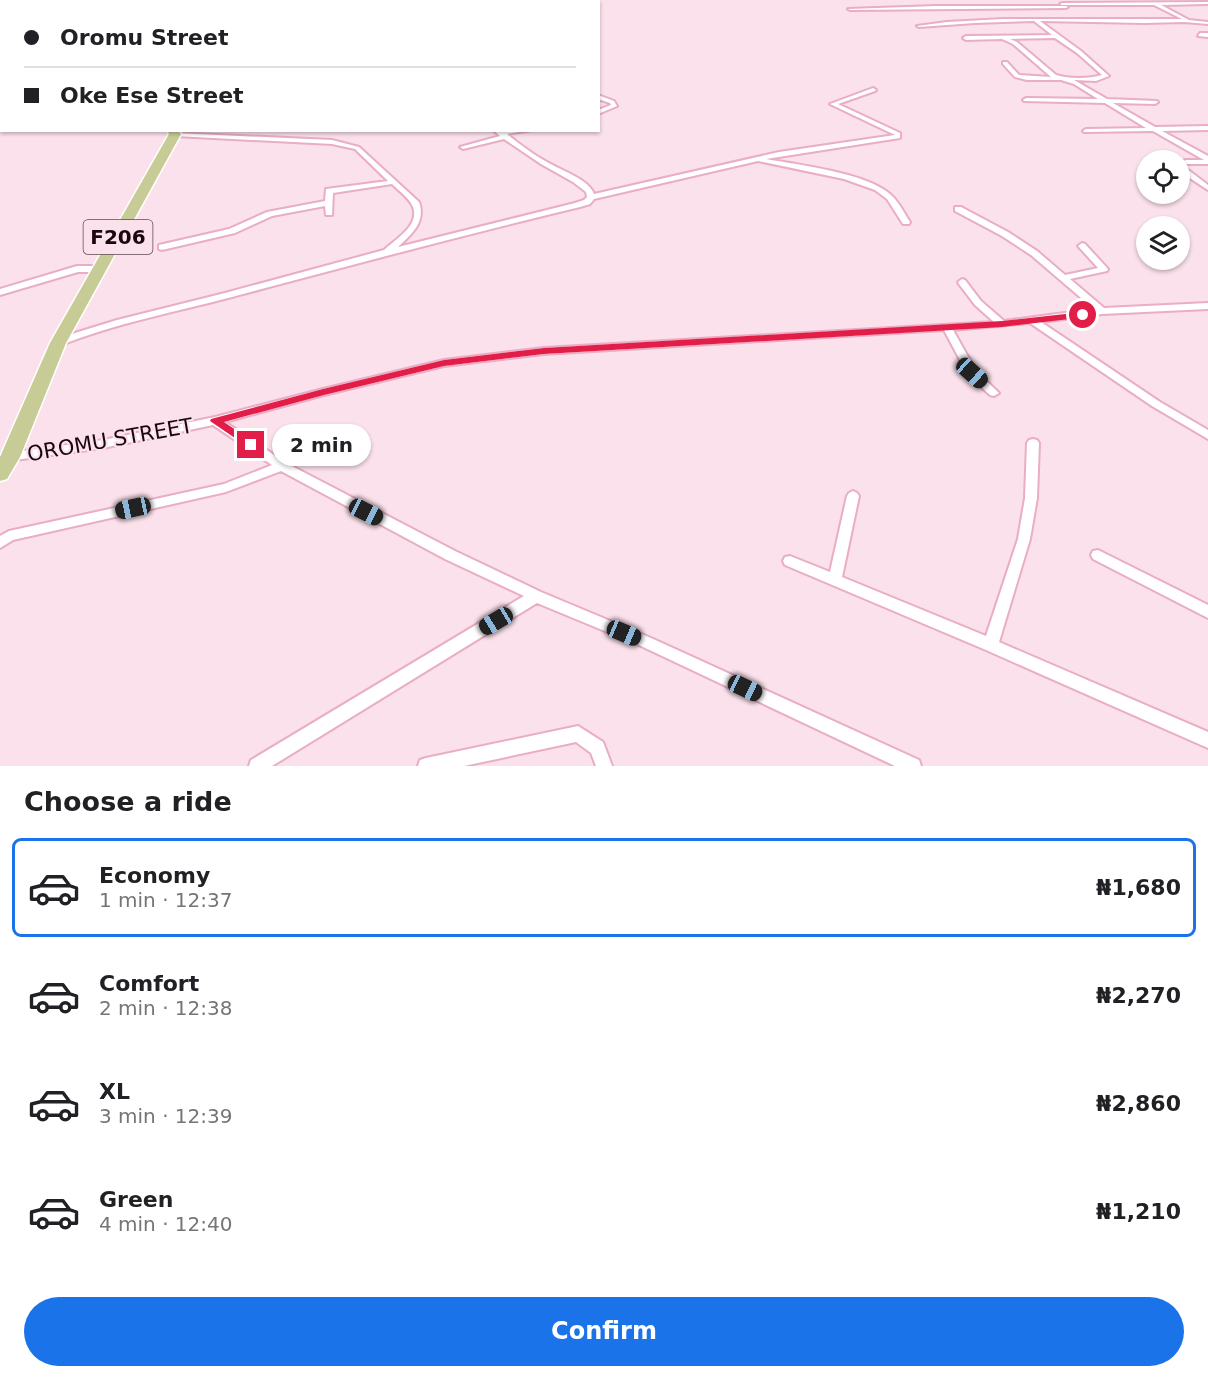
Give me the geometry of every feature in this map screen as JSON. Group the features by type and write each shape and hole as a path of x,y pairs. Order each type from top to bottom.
{"main road":[{"name":"F206","path":"0,474 5,457 58,343 101,269 174,132"}],"street":[{"path":"1011,0 1022,7"},
{"path":"1070,0 1083,3"},
{"path":"1099,0 1110,3 1135,21"},
{"path":"850,9 1022,7 1083,3 1196,3 1208,5"},
{"path":"1155,3 1187,21"},
{"path":"1062,4 1089,21"},
{"path":"919,26 1036,21 1208,23"},
{"path":"1005,63 1017,76 1024,78 1069,80 1096,79 1106,76 1036,21"},
{"path":"988,22 996,27"},
{"path":"966,38 1004,34 1056,36"},
{"path":"1004,34 1054,76 1069,80 1208,161"},
{"path":"1200,35 1208,35"},
{"path":"58,343 111,323 577,206 587,202 591,197 779,154 898,137 898,134 881,125 833,104 873,90"},
{"path":"600,98 612,102 614,106 600,111"},
{"path":"1026,99 1155,102"},
{"path":"1086,131 1208,128"},
{"path":"174,132 342,144 357,148 415,202 420,212 418,220 411,229 385,253"},
{"path":"463,147 501,133 543,163 576,180 590,191 591,197"},
{"path":"758,159 840,177 880,190 891,200 906,222"},
{"path":"1208,161 1185,162 1179,165 1208,188"},
{"path":"162,247 232,231 270,214 329,208 329,191 394,182"},
{"path":"958,209 1005,234 1065,278 1102,311"},
{"path":"1065,278 1104,269 1082,246"},
{"path":"0,292 77,269 101,269"},
{"path":"962,282 978,303 1002,324"},
{"name":"OROMU STREET","path":"5,457 103,444 215,421 444,363 544,351 1002,324 1102,311 1208,306"},
{"path":"1032,321 1156,404 1208,435"},
{"path":"947,327 972,373 994,393"},
{"path":"215,421 282,466 366,512 536,596 646,642 896,763 913,766"},
{"path":"991,645 1024,539 1031,498 1034,443"},
{"path":"0,543 9,536 226,488 282,466"},
{"path":"835,579 853,496"},
{"path":"1098,555 1208,612"},
{"path":"790,561 991,645 1208,740"},
{"path":"257,766 536,596"},
{"path":"426,766 578,734 597,748 604,766"}],"route":[{"path":"251,445 215,421 444,363 544,351 1002,324 1083,315"}]}
